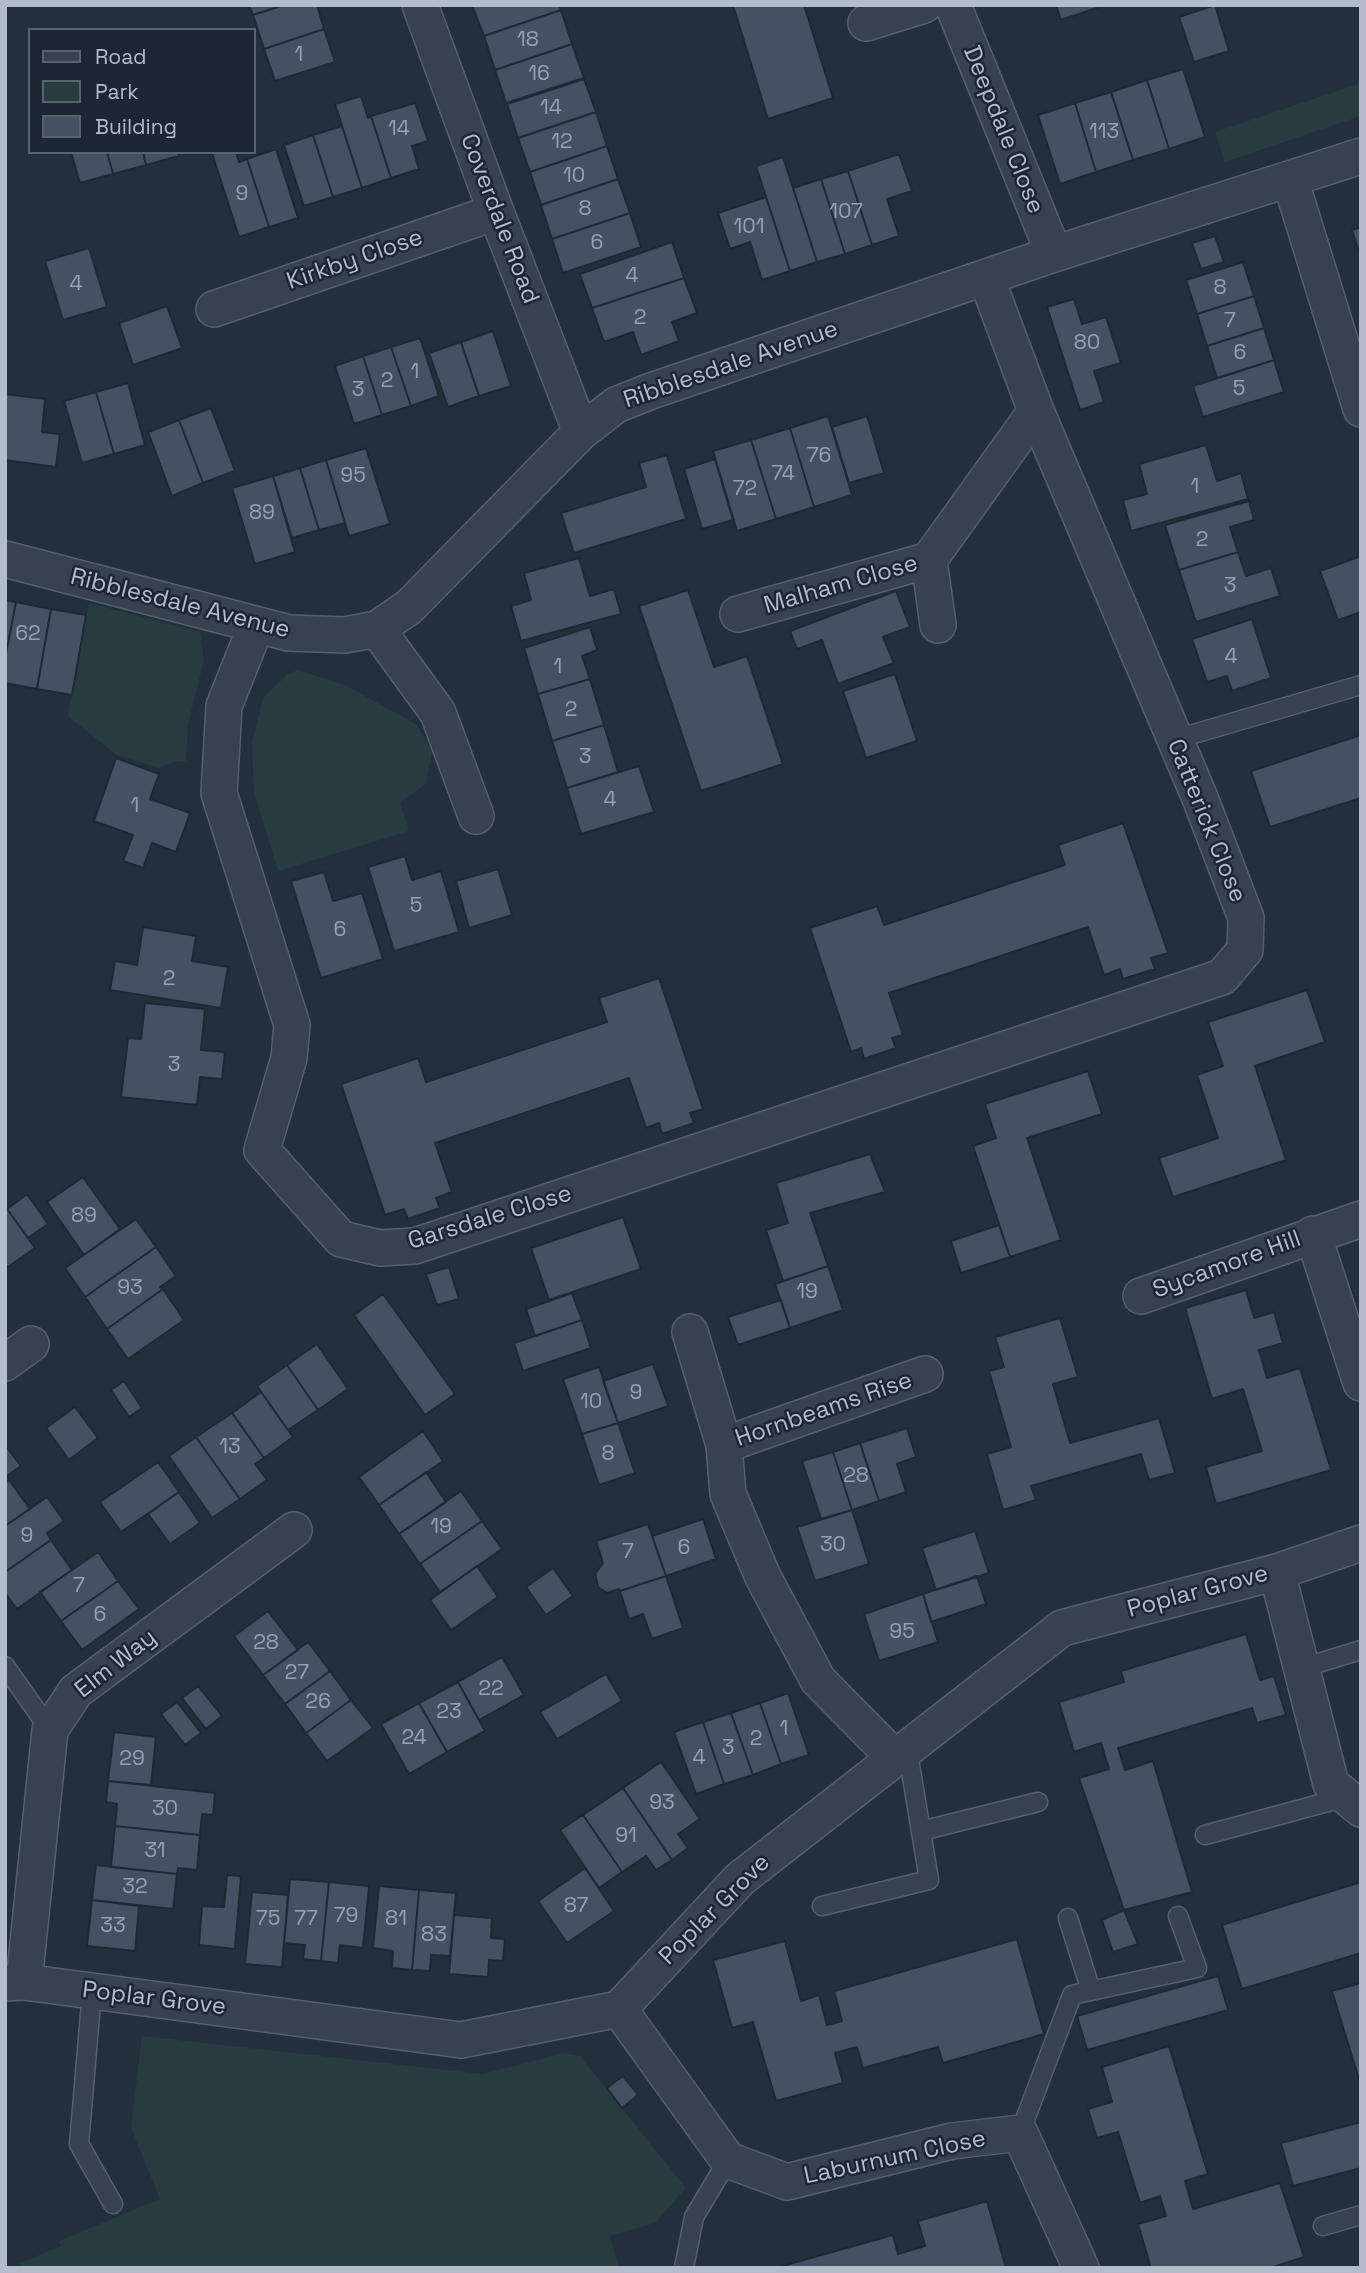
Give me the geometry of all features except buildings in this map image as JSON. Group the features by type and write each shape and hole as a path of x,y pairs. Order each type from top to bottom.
{"street":[{"name":"Coverdale Road","path":"420,5 581,432"},
{"path":"866,23 924,5"},
{"name":"Deepdale Close","path":"953,5 1054,254"},
{"name":"Ribblesdale Avenue","path":"5,559 289,633 345,635 377,629 410,607 581,432 616,405 650,391 1054,254 1361,156"},
{"path":"1290,179 1361,409"},
{"name":"Kirkby Close","path":"214,309 496,212"},
{"name":"Catterick Close","path":"790,1121 1222,977 1245,950 1246,918 1199,798 1035,411 986,277"},
{"name":"Malham Close","path":"738,614 929,560 1035,411"},
{"path":"929,560 938,625"},
{"name":"Garsdale Close","path":"256,626 225,706 219,793 292,1025 289,1058 262,1150 341,1239 380,1248 415,1246 790,1121"},
{"path":"377,629 438,713 476,816"},
{"name":"Sycamore Hill","path":"1141,1296 1361,1219"},
{"name":"Sycamore Hill","path":"1313,1234 1361,1383"},
{"name":"Hornbeams Rise","path":"690,1332 724,1445 728,1494 763,1577 818,1680 900,1752"},
{"name":"Hornbeams Rise","path":"724,1445 925,1374"},
{"name":"Elm Way","path":"15,1983 50,1730 76,1691 294,1530"},
{"name":"Poplar Grove","path":"15,1983 461,2040 619,2009 740,1879 1062,1628 1277,1572 1361,1543"},
{"path":"1277,1572 1331,1784 1353,1803"},
{"path":"619,2009 728,2160"},
{"name":"Laburnum Close","path":"728,2160 787,2182 952,2141 1020,2133 1081,2268"}],"lane":[{"path":"1173,740 1361,685"},
{"path":"1302,1668 1361,1650"},
{"path":"5,1666 50,1730"},
{"path":"822,1906 929,1880 921,1831 900,1752"},
{"path":"921,1831 1038,1802"},
{"path":"1205,1835 1353,1803"},
{"path":"1020,2133 1072,1995 1198,1968 1178,1916"},
{"path":"1068,1918 1091,1991"},
{"path":"92,1991 79,2144 113,2204"},
{"path":"684,2268 694,2217 728,2160"},
{"path":"1323,2226 1361,2215"}],"green space":[{"path":"1361,83 1361,116 1225,162 1215,132"},
{"path":"89,603 200,632 204,660 188,724 186,761 173,762 159,768 117,755 68,716"},
{"path":"298,670 345,685 416,724 432,751 426,784 400,802 409,831 278,871 254,792 252,743 263,698 288,674"},
{"path":"142,2036 483,2074 564,2053 580,2056 686,2188 655,2223 610,2236 619,2268 22,2268 20,2263 61,2246 59,2241 160,2199 131,2128"}]}
